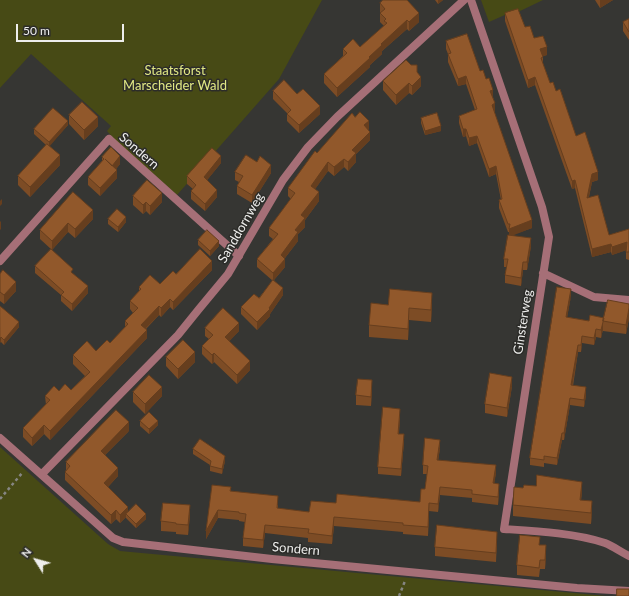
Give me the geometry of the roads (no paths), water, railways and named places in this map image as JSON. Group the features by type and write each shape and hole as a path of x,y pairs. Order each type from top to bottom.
{"street":[{"name":"Sanddornweg","path":"42,474 178,335 228,274 283,180 308,147 337,117 464,0"},
{"name":"Ginsterweg","path":"471,0 542,207 549,237 504,529 545,532 605,543 629,556"},
{"name":"Sondern","path":"0,261 109,139 239,256"},
{"path":"543,273 594,297 629,300"},
{"name":"Sondern","path":"0,438 113,538 123,542 137,545 272,559 577,588 629,591"}],"park label":[{"name":"Staatsforst Marscheider Wald","path":"175,78"}]}
